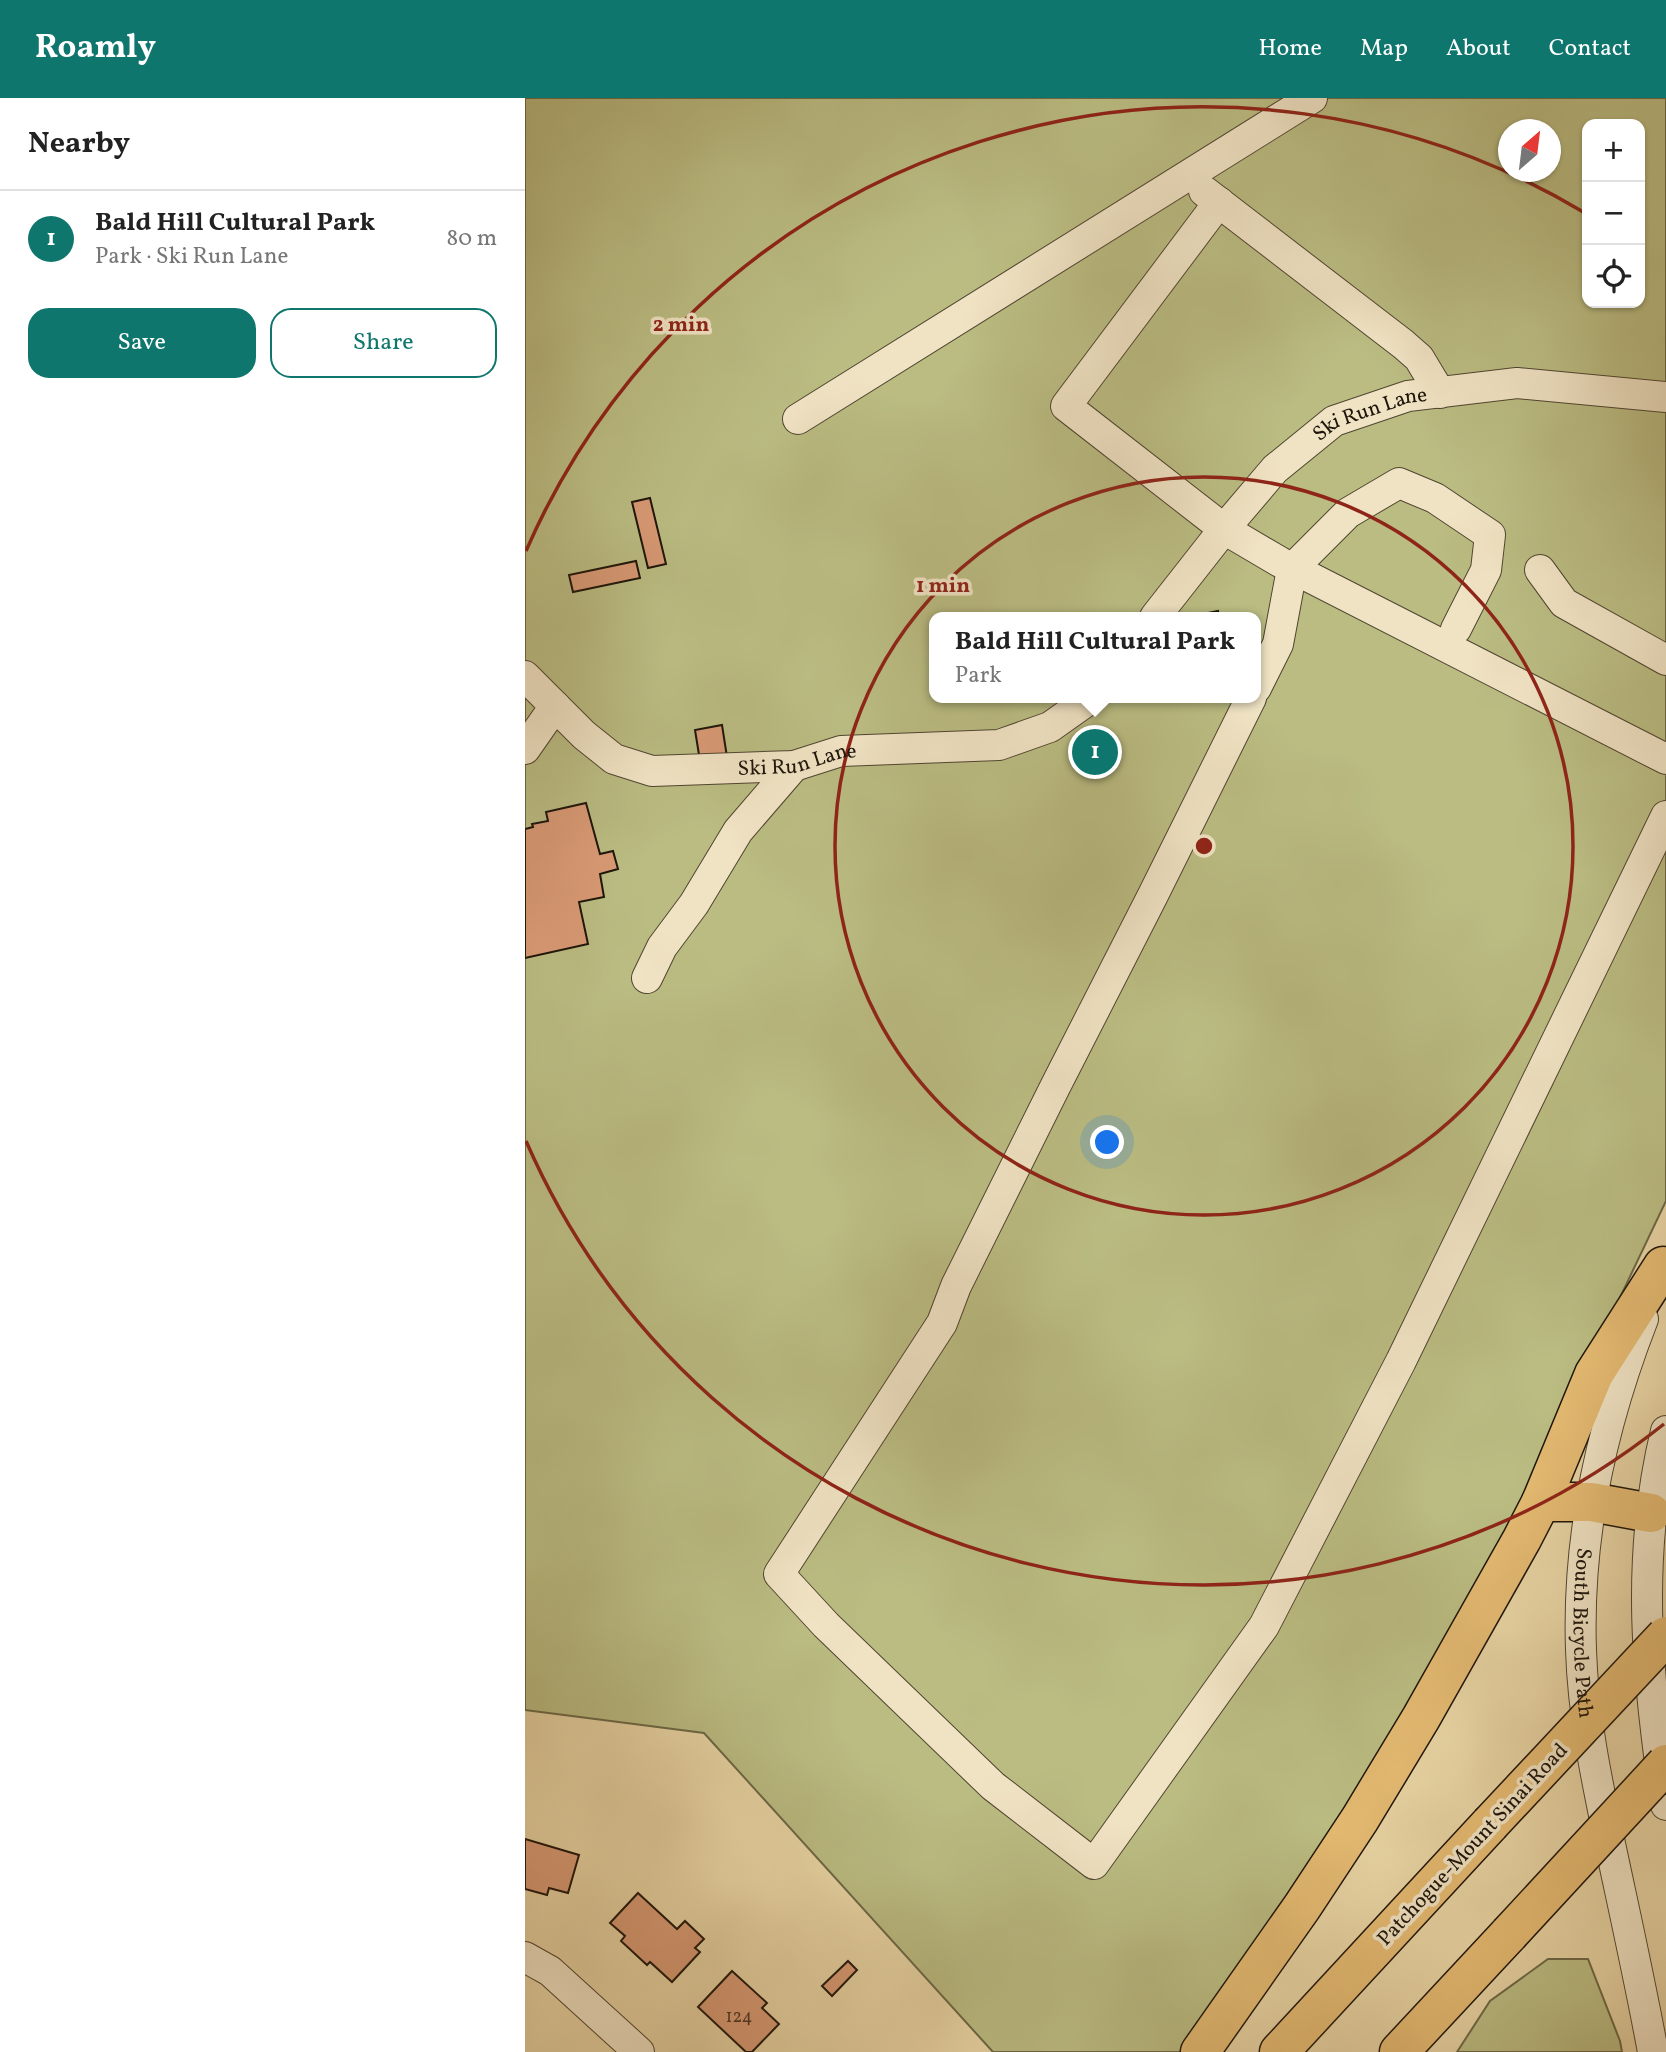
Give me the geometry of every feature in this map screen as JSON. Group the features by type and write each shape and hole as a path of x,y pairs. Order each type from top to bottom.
{"highway":[{"path":"1200,2052 1360,1819 1428,1706 1541,1502 1594,1374 1665,1263"},
{"path":"1541,1502 1591,1502 1651,1513"},
{"name":"Patchogue-Mount Sinai Road","path":"1279,2052 1666,1636"},
{"path":"1399,2052 1666,1763"}],"street":[{"path":"798,419 1312,98"},
{"path":"1192,173 1204,191 1419,358 1440,393"},
{"path":"1219,202 1066,406 1224,528 1292,569 1666,759"},
{"name":"Ski Run Lane","path":"1159,612 1224,528 1275,469 1334,421 1408,396 1517,383 1666,397"},
{"path":"1261,678 1278,644 1292,569 1348,513 1399,483 1435,498 1490,535 1486,570 1456,628"},
{"path":"1540,570 1564,603 1666,660"},
{"name":"Ski Run Lane","path":"525,676 584,735 614,758 652,771 794,766 841,751 999,745 1050,727 1084,703"},
{"path":"1249,703 1055,1087 957,1286 942,1323 779,1574 826,1625 993,1786 1094,1864 1264,1626 1401,1361 1666,816"},
{"path":"525,749 555,706"},
{"path":"647,978 662,947 694,904 738,831 794,766"},
{"name":"South Bicycle Path","path":"1653,2052 1597,1782 1586,1709 1581,1650 1586,1532 1601,1450 1623,1370 1665,1263"},
{"path":"1666,1431 1651,1513 1646,1573 1653,1722 1666,1805"},
{"path":"525,1957 550,1971 639,2052"}],"green space":[{"path":"525,98 1666,98 1666,1201 1521,1505 1356,1793 1180,2052 993,2052 704,1733 525,1710"},
{"path":"1548,1959 1588,1959 1622,2052 1457,2052 1490,2001"}],"building":[{"path":"650,498 666,564 648,568 632,502"},
{"path":"636,561 640,578 573,592 569,575"},
{"path":"722,725 727,757 700,761 695,730"},
{"path":"586,803 600,854 613,851 618,869 600,874 604,897 579,902 588,944 525,958 525,829 533,827 532,824 548,821 546,812"},
{"path":"525,1839 579,1855 568,1893 549,1888 547,1895 525,1889"},
{"path":"638,1893 677,1929 685,1921 704,1939 695,1948 700,1952 672,1982 650,1962 647,1965 621,1941 625,1936 610,1923"},
{"path":"848,1961 857,1970 832,1996 822,1986"},
{"path":"732,1971 767,2003 762,2008 779,2024 752,2052 746,2052 698,2007"}],"place":[{"name":"Bald Hill Cultural Park","path":"1095,752"}]}
